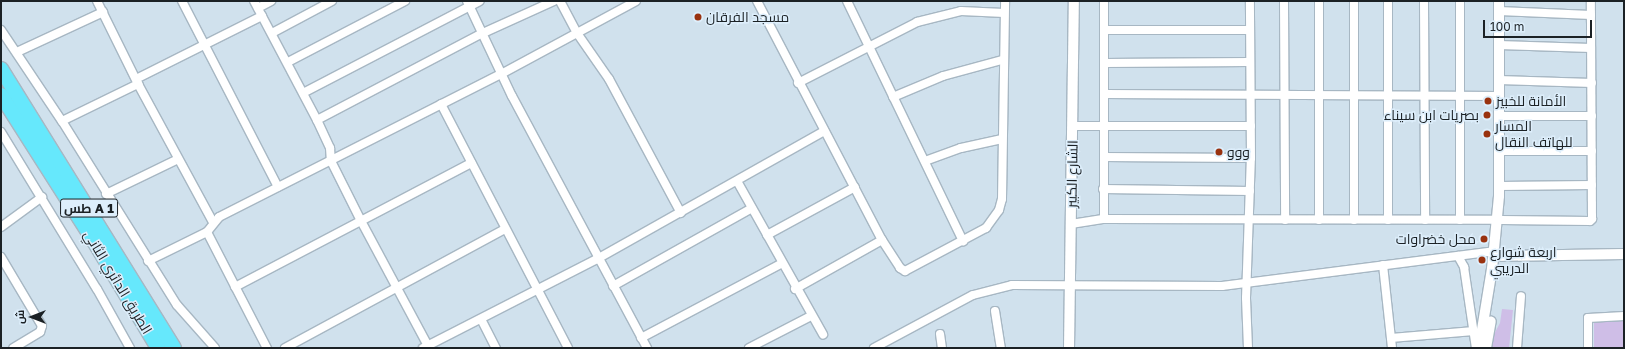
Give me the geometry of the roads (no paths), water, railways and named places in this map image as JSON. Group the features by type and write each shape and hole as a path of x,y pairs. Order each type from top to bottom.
{"highway":[{"name":"الطريق الدائري الثاني","path":"1,69 174,348"},
{"name":"الطريق الدائري الثاني","path":"1,95 94,241 158,348"}],"street":[{"path":"97,1 137,82 213,222"},
{"path":"182,1 278,187"},
{"path":"271,1 256,4 288,62 317,120 330,148 331,161 361,221 397,287 426,347 481,319 535,288 597,259 824,131"},
{"path":"272,33 332,1"},
{"path":"288,62 405,1"},
{"path":"303,93 469,4 480,1"},
{"path":"317,120 483,33 554,1"},
{"path":"560,1 577,33 610,79 681,213"},
{"path":"148,261 207,232 213,222 278,187 502,73 636,1"},
{"path":"757,1 798,83 882,240 900,268 904,271 986,228 999,210 1002,199 1002,60 1005,1"},
{"path":"847,1 963,241"},
{"name":"الشارع الكبير","path":"1069,348 1074,1"},
{"path":"1103,218 1105,94 1104,1"},
{"path":"1248,348 1247,284 1251,158 1251,95 1249,62 1250,1"},
{"path":"1284,1 1285,220"},
{"path":"1319,1 1319,220"},
{"path":"1354,1 1354,220"},
{"path":"1388,1 1388,220"},
{"path":"1424,1 1425,220"},
{"path":"1460,1 1460,220"},
{"path":"1071,224 1103,218 1590,221 1592,184 1592,1"},
{"path":"469,4 502,73 597,259 647,348"},
{"path":"1486,348 1499,220 1499,6 1591,15"},
{"path":"798,83 904,27 931,17 961,11 1004,13"},
{"path":"17,52 102,12"},
{"path":"62,121 262,16"},
{"path":"1,30 62,121 106,194 177,305 216,348"},
{"path":"1105,30 1249,30"},
{"path":"1499,45 1592,48"},
{"path":"893,97 943,76 1002,60"},
{"path":"1105,63 1249,62"},
{"path":"1499,80 1592,83"},
{"path":"1105,94 1251,95 1354,93 1499,96"},
{"path":"441,104 535,288 568,348"},
{"path":"1498,116 1592,116"},
{"path":"1072,126 1251,126"},
{"path":"1,132 42,197 130,348"},
{"path":"924,161 961,148 1002,139"},
{"path":"1498,151 1592,151"},
{"path":"1104,157 1251,158"},
{"path":"106,194 178,159"},
{"path":"235,287 471,163"},
{"path":"737,181 767,235 781,264 822,334"},
{"path":"1499,191 1592,184"},
{"path":"767,235 855,187"},
{"path":"1104,189 1250,190"},
{"path":"1,227 42,197"},
{"path":"613,286 752,208"},
{"path":"286,348 505,229"},
{"path":"207,232 267,348"},
{"path":"795,288 882,240"},
{"path":"874,348 983,290 1021,285 1190,287 1247,284 1458,256 1495,253 1624,248"},
{"path":"1495,253 1624,254"},
{"path":"1479,348 1495,253"},
{"path":"1458,256 1464,268 1476,348"},
{"path":"1,257 42,326 40,332 13,348"},
{"path":"641,338 781,264"},
{"path":"1383,265 1392,348"},
{"path":"1517,348 1521,296"},
{"path":"995,311 1001,348"},
{"path":"749,348 811,316"},
{"path":"1588,348 1588,318 1624,316"},
{"path":"481,319 496,348"},
{"path":"1391,338 1474,331"},
{"path":"940,334 942,348"}],"place":[{"name":"مسجد الفرقان","path":"698,17"},
{"name":"الأمانة للخبيز","path":"1488,101"},
{"name":"بصريات ابن سيناء","path":"1487,115"},
{"name":"المسار للهاتف النقال","path":"1487,134"},
{"name":"ووو","path":"1219,152"},
{"name":"محل خضراوات","path":"1484,239"},
{"name":"اربعة شوارع الدريبي","path":"1482,260"}]}
